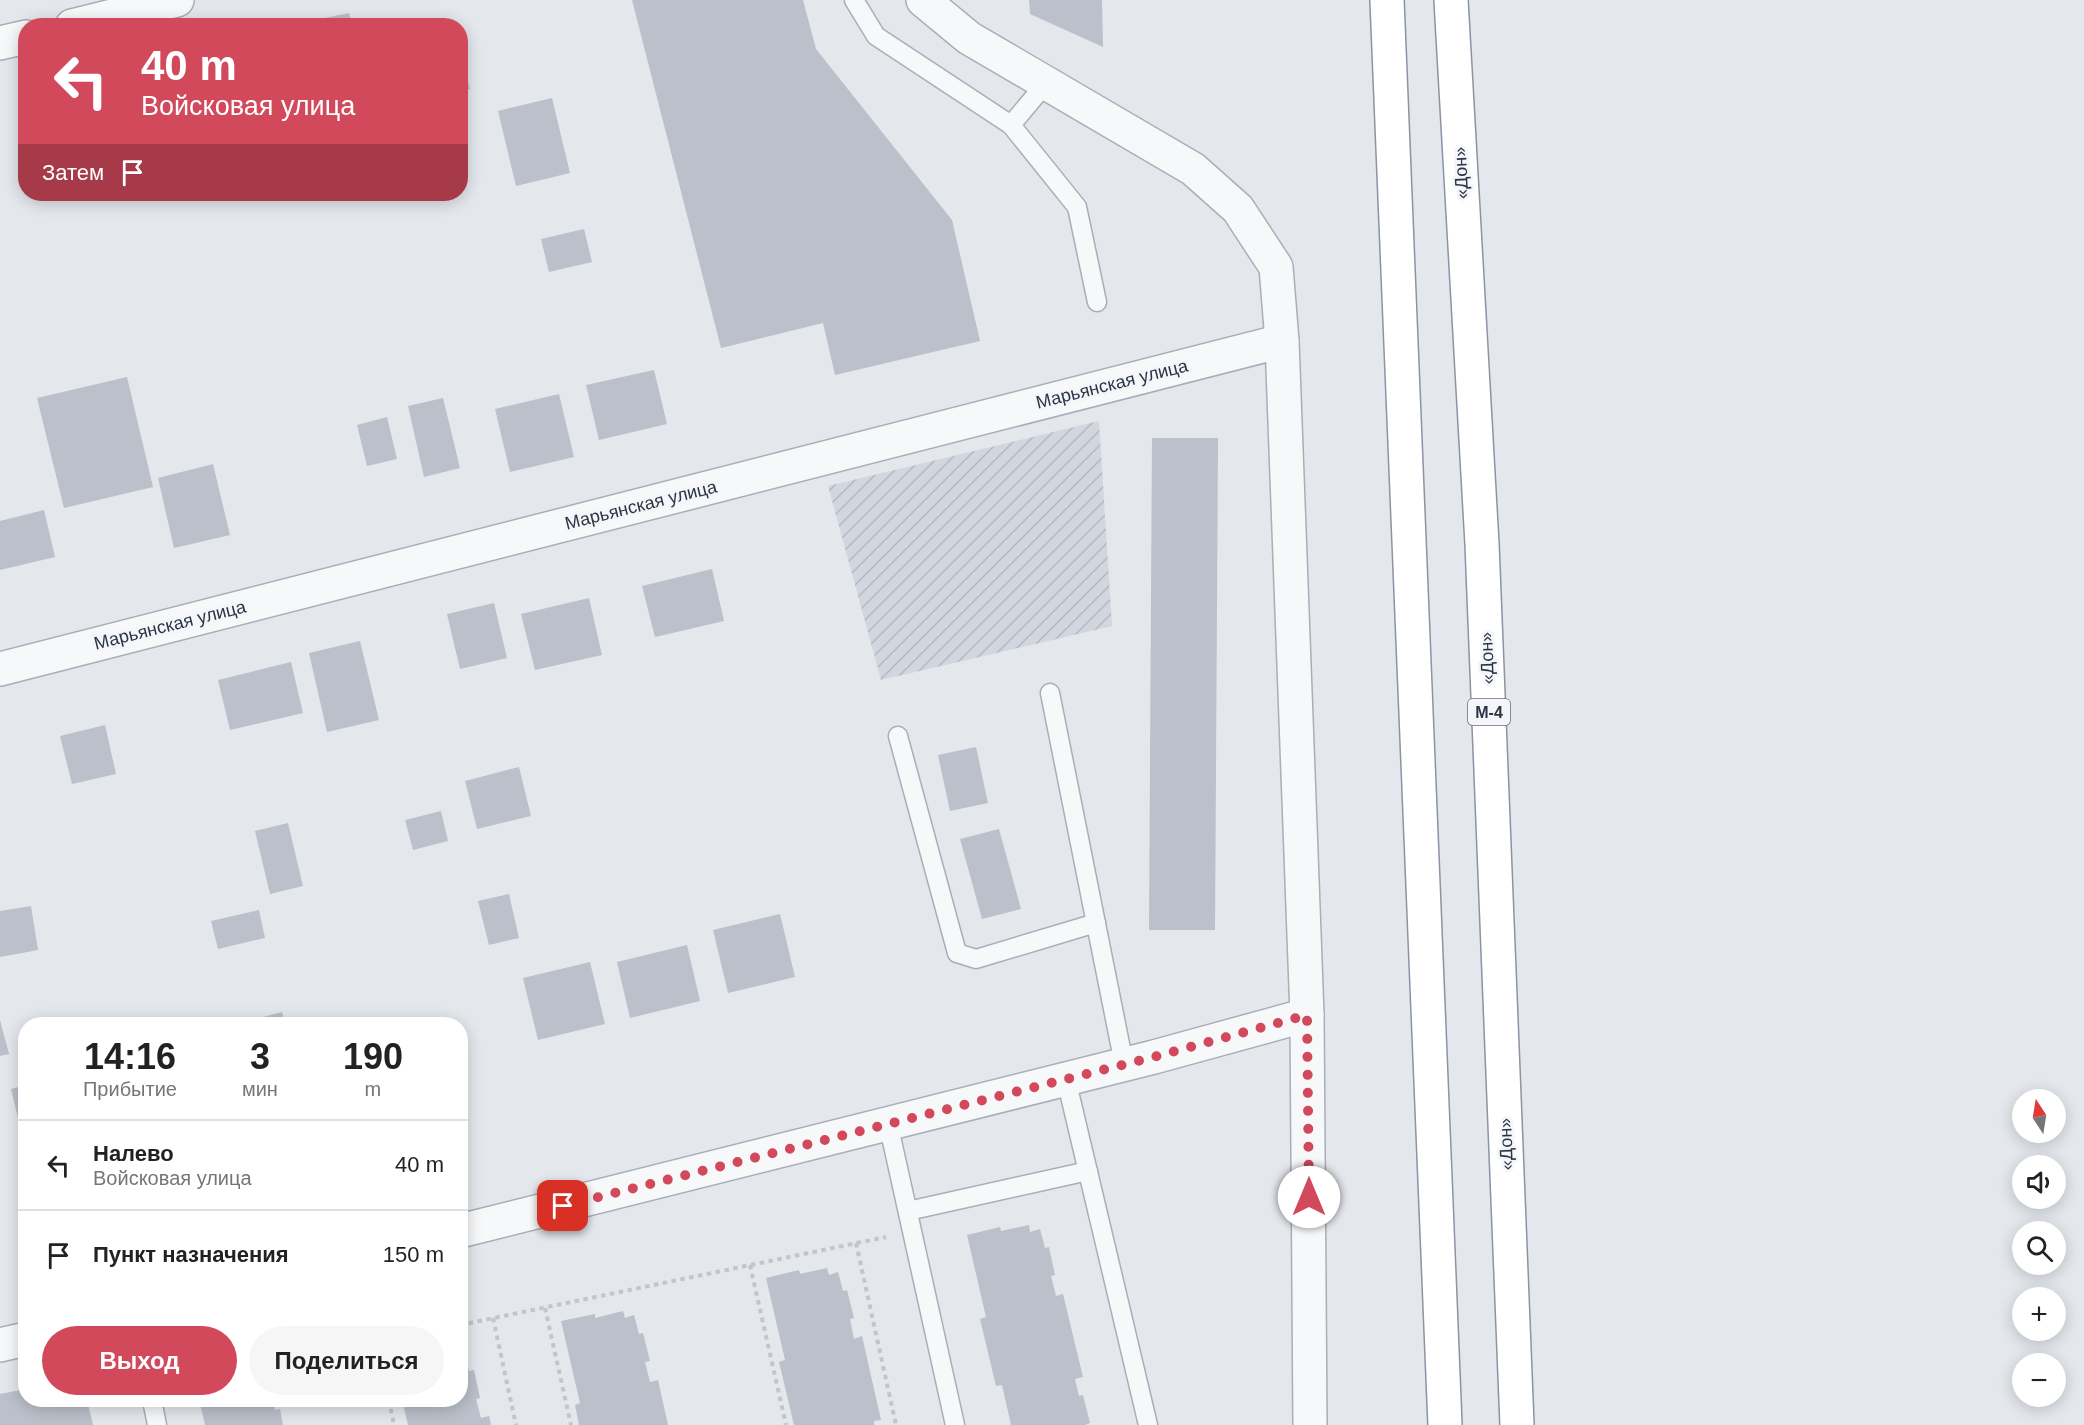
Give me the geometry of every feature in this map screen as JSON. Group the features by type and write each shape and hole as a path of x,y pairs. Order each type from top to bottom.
{"highway":[{"path":"1387,0 1445,1425"},
{"name":"«Дон»","path":"1451,0 1482,544 1517,1425"}],"street":[{"path":"104,18 177,0"},
{"path":"923,0 969,38 1193,169 1238,209 1276,267 1282,340 1307,1015 1310,1425"},
{"path":"0,43 18,39"},
{"name":"Марьянская улица","path":"0,669 1282,340"},
{"path":"468,1229 1124,1064 1307,1015"},
{"path":"0,1346 18,1341"}],"lane":[{"path":"854,0 876,36 1011,125 1077,207 1097,302"},
{"path":"1011,125 1046,83"},
{"path":"1050,693 1124,1064"},
{"path":"898,736 957,953 976,959 1096,923"},
{"path":"1065,1079 1148,1425"},
{"path":"888,1123 955,1425"},
{"path":"908,1211 1088,1171"},
{"path":"154,1407 158,1425"}],"path":[{"path":"468,1323 912,1231"},
{"path":"856,1243 896,1425"},
{"path":"750,1265 786,1425"},
{"path":"545,1308 571,1425"},
{"path":"493,1318 516,1425"},
{"path":"390,1407 394,1425"}],"shaded area":[{"path":"1099,421 1112,626 881,680 828,486"}],"building":[{"path":"632,0 803,0 816,49 952,220 980,341 835,375 823,323 721,348"},
{"path":"1029,0 1102,0 1103,47 1030,14"},
{"path":"349,13 350,18 325,18"},
{"path":"552,98 570,173 516,186 498,111"},
{"path":"584,229 592,262 549,272 541,239"},
{"path":"654,370 667,424 599,440 586,385"},
{"path":"127,377 153,487 64,508 37,398"},
{"path":"559,394 574,457 510,472 495,409"},
{"path":"443,398 460,468 424,477 408,406"},
{"path":"387,417 397,459 367,466 357,425"},
{"path":"1152,438 1218,438 1215,930 1149,930"},
{"path":"213,464 230,535 174,548 158,478"},
{"path":"44,510 55,557 0,570 0,521"},
{"path":"712,569 724,621 655,637 642,586"},
{"path":"589,598 602,655 535,670 521,614"},
{"path":"494,603 507,658 460,669 447,614"},
{"path":"360,641 379,720 327,732 309,653"},
{"path":"291,662 303,713 230,730 218,680"},
{"path":"105,725 116,774 72,784 60,736"},
{"path":"976,747 988,803 950,811 938,755"},
{"path":"519,767 531,816 477,829 465,781"},
{"path":"441,811 448,841 413,850 405,820"},
{"path":"288,823 303,886 270,894 255,831"},
{"path":"999,829 1021,909 982,919 960,839"},
{"path":"509,894 519,938 489,945 478,901"},
{"path":"31,906 38,950 0,957 0,911"},
{"path":"259,910 265,938 218,949 211,921"},
{"path":"780,914 795,977 728,993 713,930"},
{"path":"687,945 700,1001 630,1018 617,962"},
{"path":"590,962 605,1024 538,1040 523,978"},
{"path":"282,1012 283,1017 263,1017"},
{"path":"0,1020 9,1054 0,1056"},
{"path":"18,1087 18,1118 11,1089"},
{"path":"1029,1225 1030,1232 1040,1229 1045,1248 1049,1247 1055,1275 1051,1276 1056,1296 1063,1294 1083,1377 1075,1379 1079,1396 1083,1395 1090,1423 1085,1425 1011,1425 1002,1385 996,1386 980,1319 986,1317 967,1235 1000,1227 1001,1231"},
{"path":"827,1268 829,1275 838,1272 843,1291 847,1290 854,1318 850,1319 854,1339 862,1336 881,1420 874,1421 874,1425 794,1425 779,1362 785,1360 766,1278 799,1270 800,1274"},
{"path":"623,1311 625,1318 634,1315 639,1334 643,1333 650,1361 645,1362 650,1382 658,1380 668,1425 579,1425 575,1405 580,1403 561,1321 595,1314 595,1318"},
{"path":"468,1366 469,1371 474,1370 480,1398 476,1399 481,1418 489,1416 491,1425 408,1425 404,1407 468,1407"},
{"path":"18,1391 18,1407 89,1407 93,1425 0,1425 0,1394"},
{"path":"201,1407 274,1407 275,1410 280,1409 283,1425 205,1425"}],"route":[{"path":"563,1206 1154,1057 1307,1015 1309,1197"}]}
